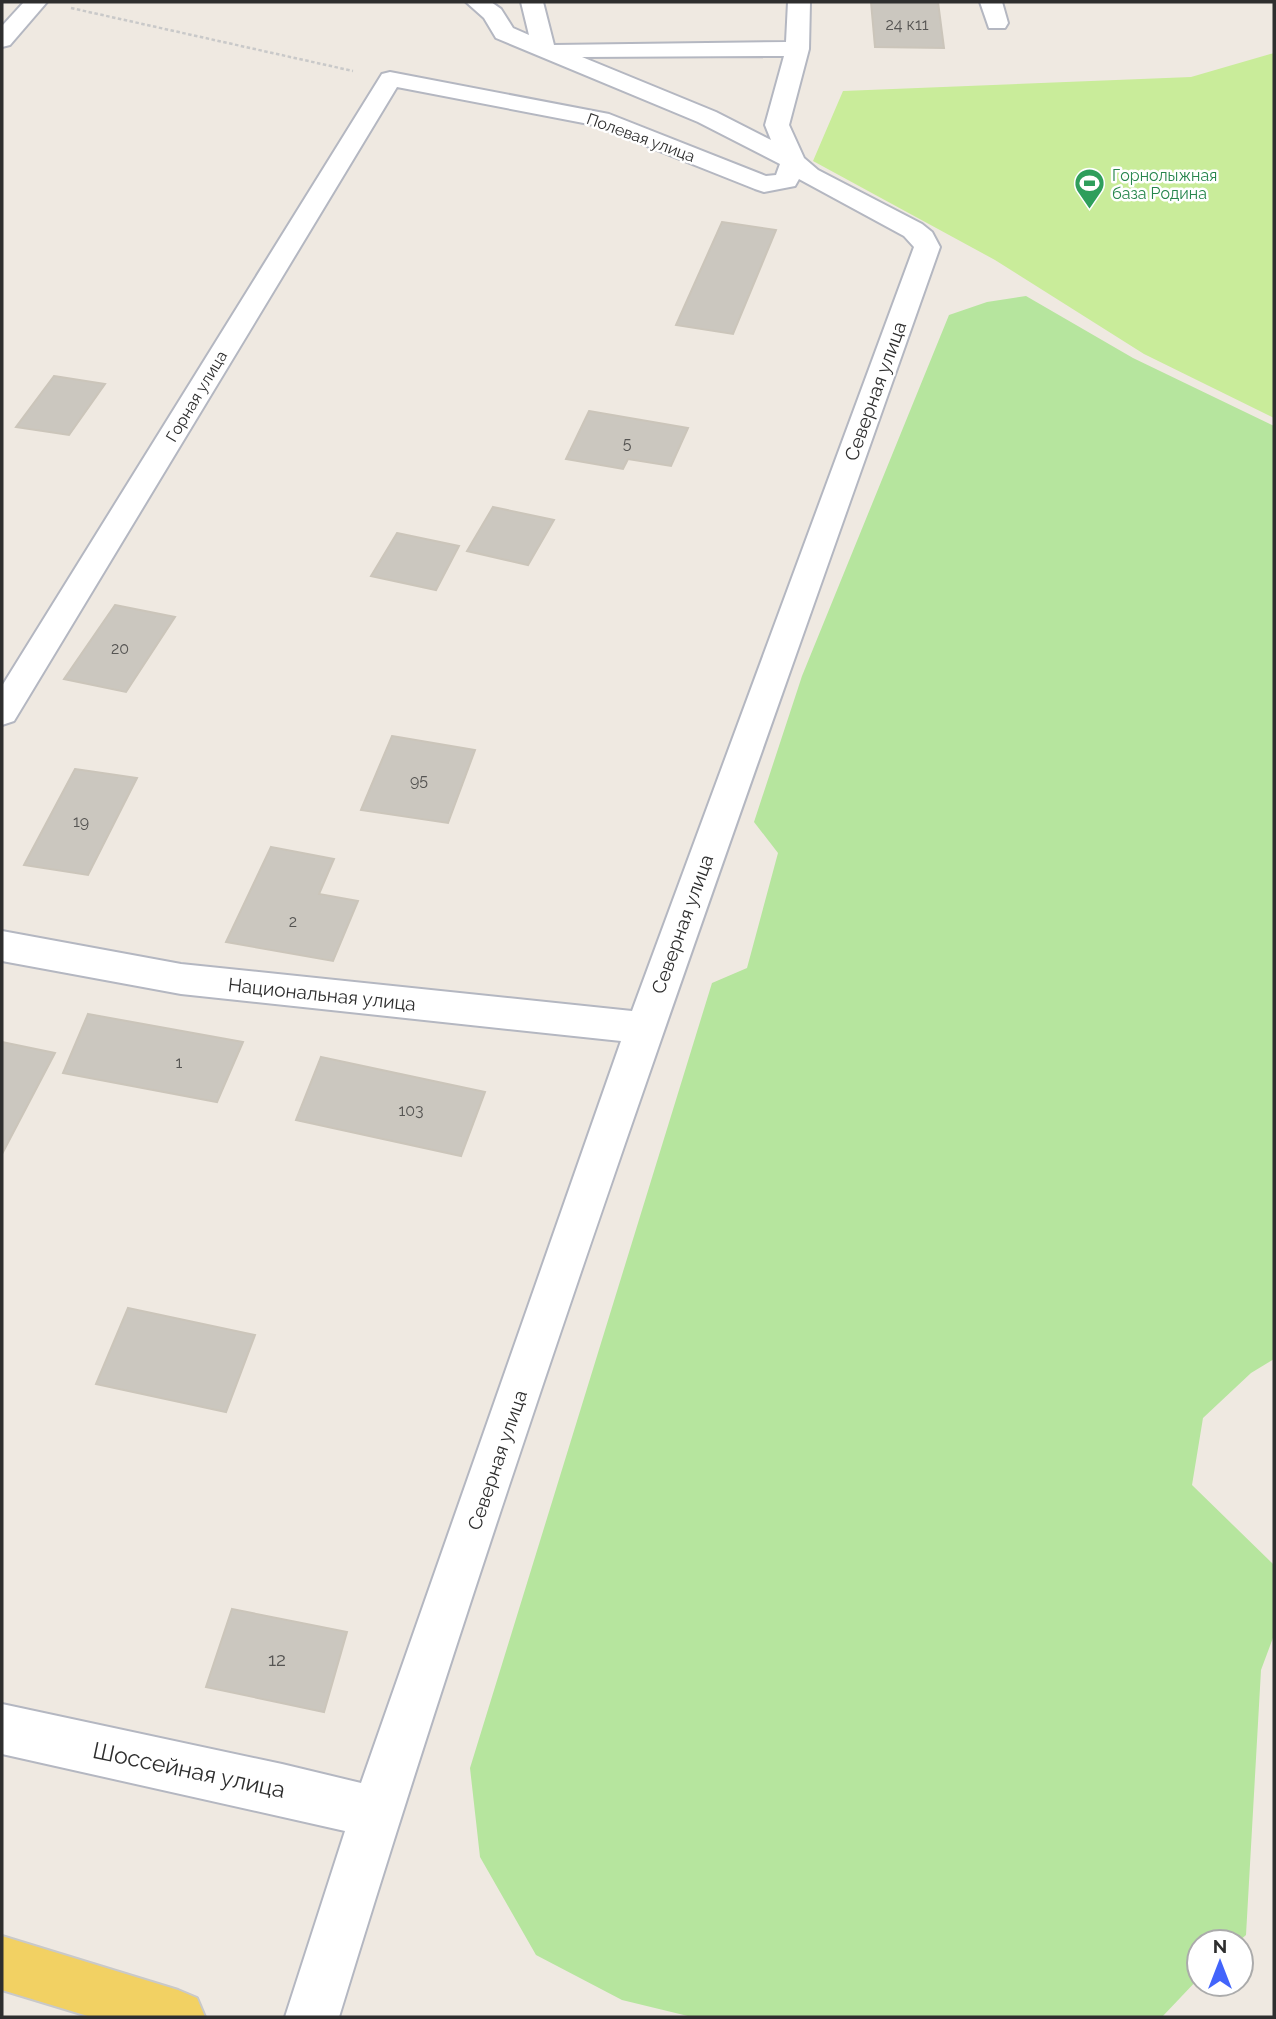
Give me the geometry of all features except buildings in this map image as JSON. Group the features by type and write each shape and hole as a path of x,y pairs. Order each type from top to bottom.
{"main road":[{"path":"2,1963 178,2017"}],"street":[{"path":"2,40 36,2"},
{"name":"Северная улица","path":"313,2017 376,1813 645,1028 927,247 923,238 913,230 809,175 793,161 707,117 504,33 493,14 477,2"},
{"path":"532,2 544,50 797,49"},
{"path":"793,161 777,125 797,49 799,2"},
{"name":"Полевая улица","path":"390,79 600,118 764,184 786,181 793,161"},
{"name":"Горная улица","path":"2,713 390,79"},
{"name":"Национальная улица","path":"2,946 181,979 645,1028"},
{"name":"Шоссейная улица","path":"2,1730 376,1813"}],"path":[{"path":"69,8 390,79"}],"green space":[{"name":"Горнолыжная база Родина","path":"1274,53 1274,418 1144,354 995,260 813,161 843,91 1191,77"},
{"path":"1026,296 1133,358 1274,426 1274,1359 1251,1373 1203,1418 1192,1485 1274,1565 1274,1635 1261,1670 1246,1928 1185,1928 1185,1993 1162,2017 692,2017 622,2000 536,1955 480,1857 470,1768 712,983 747,968 778,853 754,822 802,676 949,315 987,302"}],"place":[{"name":"Горнолыжная база Родина","path":"1089,211"}]}
